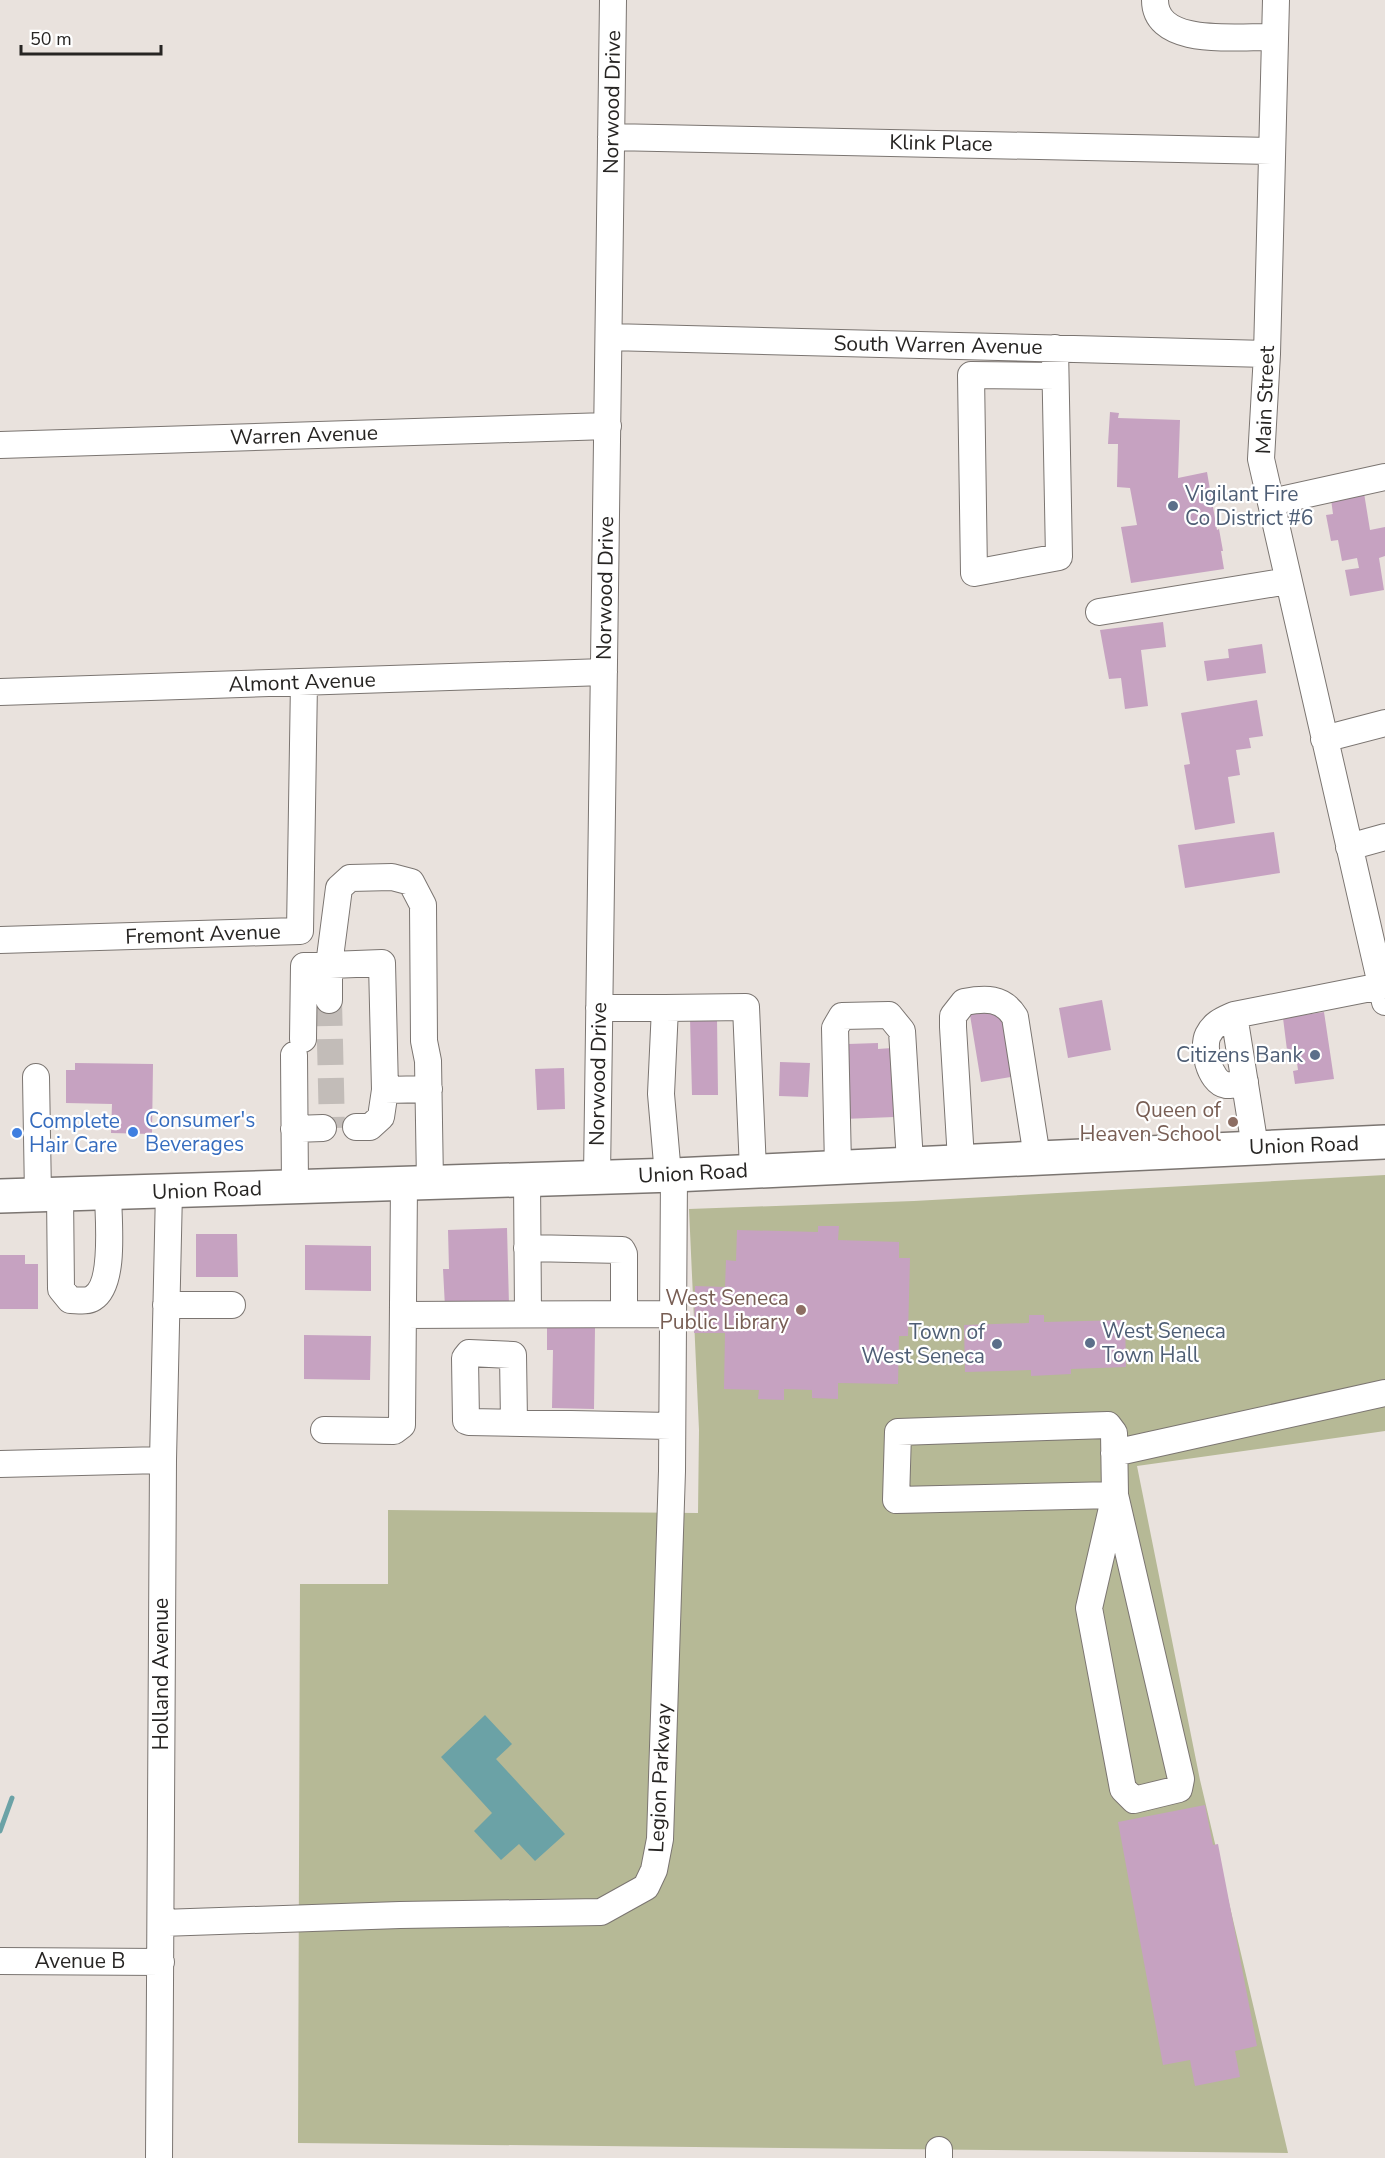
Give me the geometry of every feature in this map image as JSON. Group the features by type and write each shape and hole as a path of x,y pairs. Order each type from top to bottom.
{"main road":[{"name":"Union Road","path":"0,1196 671,1175 910,1162 1385,1142"}],"street":[{"name":"Norwood Drive","path":"597,1177 613,0"},
{"path":"1155,0 1155,12 1161,20 1172,30 1186,35 1273,37"},
{"name":"Main Street","path":"1276,0 1273,37 1267,354 1261,459 1383,994"},
{"name":"Klink Place","path":"611,137 1271,151"},
{"name":"South Warren Avenue","path":"609,337 1267,354"},
{"path":"1055,348 1059,557 974,573 970,375 1055,376"},
{"name":"Warren Avenue","path":"0,445 608,426"},
{"path":"1271,502 1385,477"},
{"path":"1099,612 1288,581"},
{"name":"Almont Avenue","path":"0,692 604,672"},
{"name":"Fremont Avenue","path":"0,940 300,931 304,682"},
{"path":"1324,739 1385,723"},
{"path":"1349,847 1385,837"},
{"path":"324,1430 394,1431 402,1425 403,1314 429,1089 428,1061 424,1041 423,904 411,882 392,877 350,878 339,888 329,965 329,1000"},
{"path":"295,1187 294,1129 304,966 382,963 385,1090 381,1117 370,1126 356,1127"},
{"path":"1255,1147 1234,1015 1383,994"},
{"path":"961,1160 953,1050 954,1016 964,1002 974,1000 998,1000 1005,1004 1015,1017 1037,1157"},
{"path":"599,1008 746,1007 753,1170"},
{"name":"Legion Parkway","path":"160,1923 400,1915 600,1912 646,1887 654,1870 660,1839 671,1426 671,1175 661,1094 665,1008"},
{"path":"838,1166 835,1028 842,1016 890,1015 902,1030 910,1162"},
{"path":"36,1077 62,1289 70,1300 89,1300 102,1289 108,1276 108,1193"},
{"path":"385,1090 429,1089"},
{"path":"294,1129 323,1128"},
{"path":"526,1179 528,1314"},
{"name":"Holland Avenue","path":"159,2158 163,1460 169,1191"},
{"path":"528,1248 622,1250 624,1254 624,1314"},
{"path":"166,1305 232,1305"},
{"path":"403,1314 672,1314"},
{"path":"1114,1453 1385,1393"},
{"path":"514,1422 671,1426"},
{"path":"1115,1495 896,1500 898,1432 1108,1425 1114,1433 1115,1495 1181,1779 1179,1789 1134,1800 1123,1789 1089,1608 1115,1495"},
{"path":"0,1464 163,1460"},
{"name":"Avenue B","path":"0,1961 160,1962"}],"green space":[{"path":"1385,1175 1385,1431 1137,1466 1200,1780 1288,2153 298,2143 300,1584 388,1584 388,1510 698,1513 699,1430 689,1209 914,1201"}],"water":[{"path":"485,1715 512,1744 496,1759 565,1834 535,1861 519,1844 501,1860 474,1831 492,1813 441,1757"}],"building":[{"name":"Vigilant Fire Co District #6","path":"1110,412 1119,413 1118,418 1180,420 1178,478 1207,472 1223,551 1221,551 1224,569 1131,583 1121,527 1137,525 1130,488 1117,487 1118,444 1108,444"},
{"path":"1364,493 1370,530 1385,527 1385,556 1379,558 1384,590 1350,596 1345,570 1359,568 1357,558 1342,561 1338,540 1331,541 1326,515 1333,514 1331,499"},
{"path":"1163,622 1166,647 1141,650 1148,706 1125,709 1121,678 1109,679 1100,630"},
{"path":"1262,644 1266,673 1207,681 1204,661 1229,658 1228,649"},
{"path":"1257,700 1263,736 1249,738 1251,748 1236,750 1240,775 1228,777 1235,823 1195,830 1184,765 1190,764 1181,713"},
{"path":"1274,832 1280,873 1185,888 1178,845"},
{"path":"1102,1000 1111,1050 1068,1058 1059,1008"},
{"path":"1010,1003 1022,1075 981,1082 969,1009"},
{"path":"1324,1012 1334,1079 1295,1084 1293,1071 1298,1070 1295,1049 1287,1050 1283,1018"},
{"path":"690,1018 717,1018 718,1095 692,1095"},
{"path":"878,1043 878,1049 892,1048 894,1117 843,1119 843,1082 849,1082 848,1044"},
{"path":"780,1062 810,1063 808,1097 779,1096"},
{"path":"75,1063 153,1064 152,1134 111,1133 112,1104 66,1103 66,1070 75,1070"},
{"path":"564,1068 565,1109 537,1110 535,1069"},
{"name":"West Seneca Public Library","path":"818,1226 839,1226 838,1240 899,1242 899,1258 910,1258 908,1336 899,1336 898,1384 838,1383 838,1399 812,1398 812,1390 784,1389 784,1400 758,1399 759,1390 724,1389 725,1333 694,1333 695,1286 725,1287 726,1260 736,1261 737,1230 818,1232"},
{"path":"507,1228 509,1305 445,1307 443,1269 449,1269 448,1230"},
{"path":"196,1234 237,1234 238,1277 196,1277"},
{"path":"305,1245 371,1246 371,1291 305,1290"},
{"path":"0,1255 25,1255 25,1264 38,1264 38,1309 0,1309"},
{"path":"1029,1315 1044,1315 1044,1322 1125,1320 1126,1367 1071,1369 1071,1374 1031,1376 1031,1370 965,1372 964,1325 1029,1323"},
{"path":"547,1327 595,1328 594,1409 552,1408 553,1350 547,1350"},
{"path":"304,1335 371,1336 370,1380 304,1379"},
{"path":"1205,1805 1213,1845 1218,1844 1257,2046 1235,2051 1240,2077 1195,2086 1190,2060 1163,2065 1118,1822"}],"waterway":[{"path":"0,1831 12,1798"}],"tunnel":[{"path":"329,1000 332,1128"}],"place":[{"name":"Vigilant Fire Co District #6","path":"1173,506"},
{"name":"Citizens Bank","path":"1315,1055"},
{"name":"Queen of Heaven School","path":"1233,1122"},
{"name":"Consumer's Beverages","path":"133,1132"},
{"name":"Complete Hair Care","path":"17,1133"},
{"name":"West Seneca Public Library","path":"801,1310"},
{"name":"West Seneca Town Hall","path":"1090,1343"},
{"name":"Town of West Seneca","path":"997,1344"}]}
